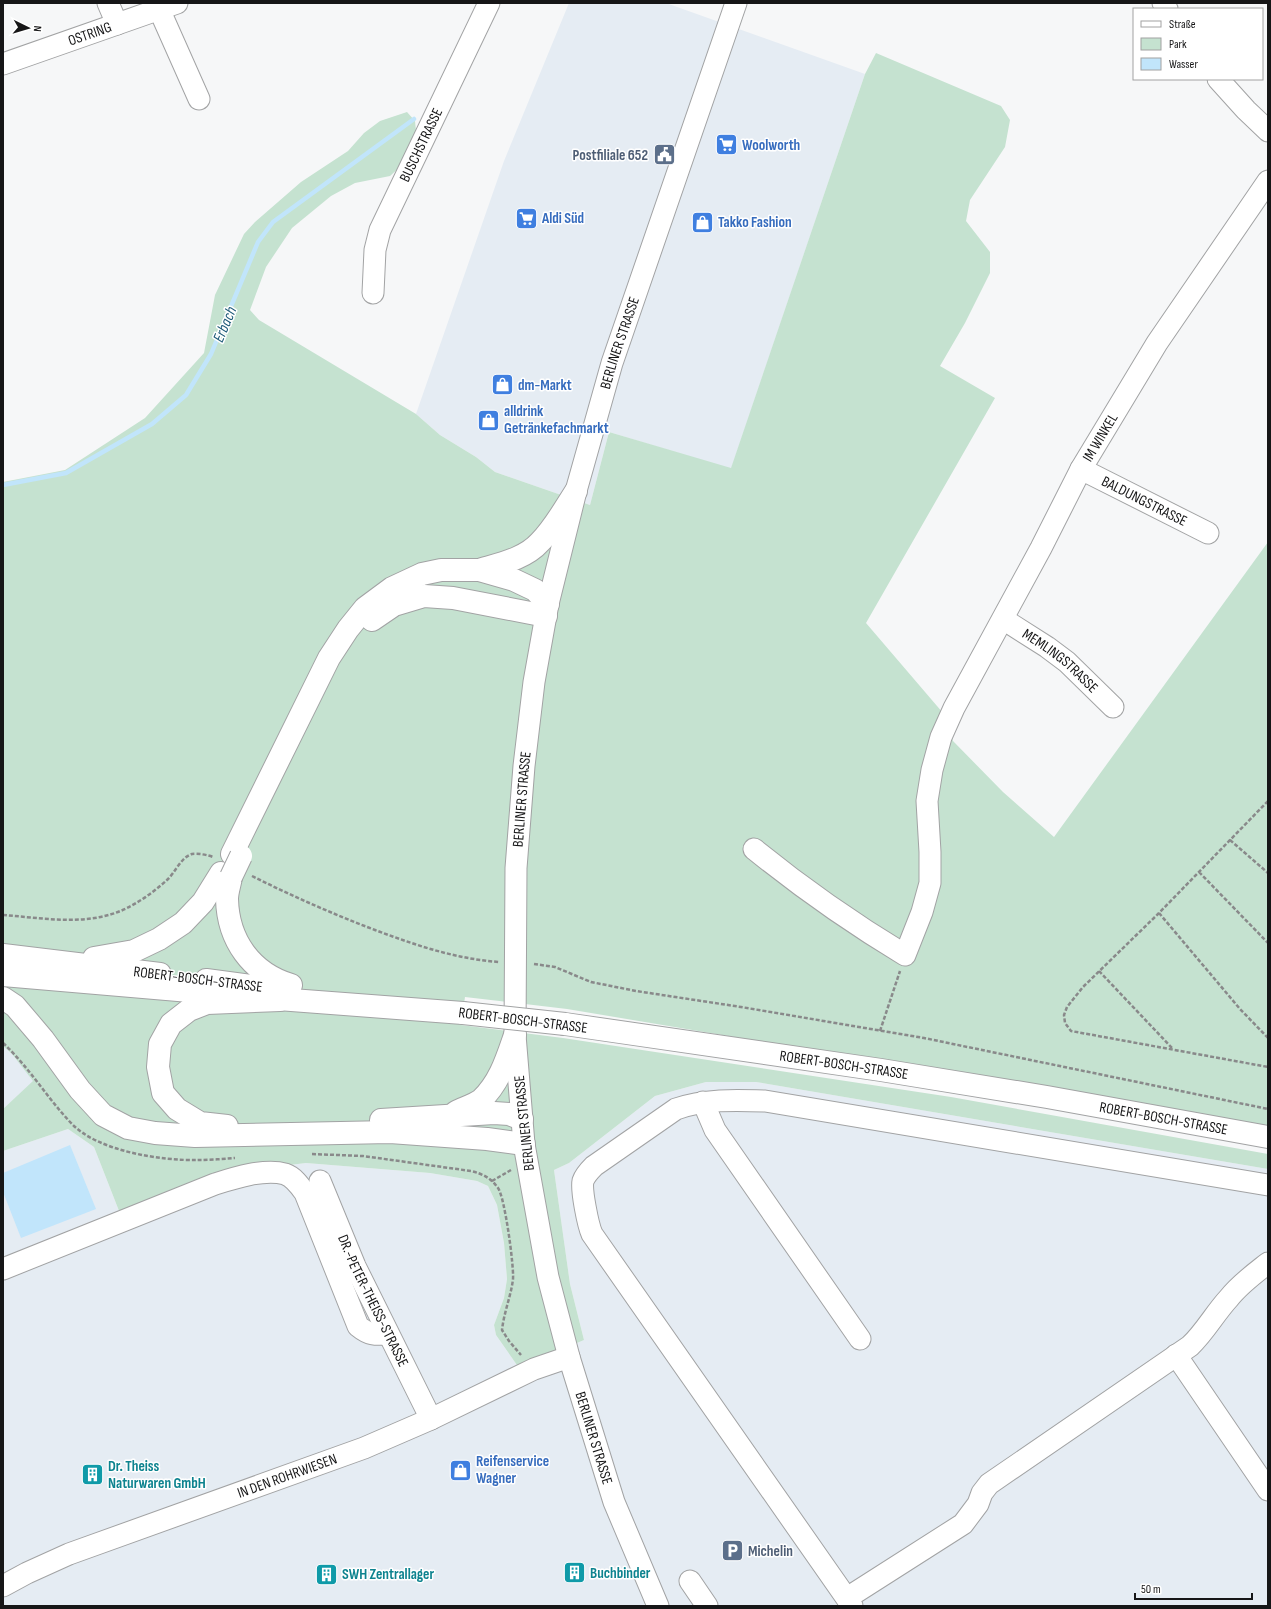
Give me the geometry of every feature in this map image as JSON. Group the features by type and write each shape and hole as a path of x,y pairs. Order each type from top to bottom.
{"main road":[{"path":"479,570 503,563 524,554 540,543 557,521 576,491"},
{"path":"354,999 312,991 286,983 257,967 236,942 229,920 227,897 231,865 328,658 365,608 392,588 422,574 441,570 479,570 514,580 535,590 547,610"},
{"path":"41,958 83,960 113,956 134,951 153,942 183,923 203,902 231,865 340,660 374,618 394,604 424,596 453,598 547,610"},
{"name":"ROBERT-BOSCH-STRASSE","path":"3,955 41,958 417,1008"},
{"name":"ROBERT-BOSCH-STRASSE","path":"3,975 280,1000 463,1012 565,1024 888,1071 1047,1097 1268,1137"},
{"path":"3,998 15,1006 43,1039 80,1090 103,1115 128,1128 155,1133 195,1136 390,1132 487,1139 524,1144"},
{"path":"280,1000 207,1003 189,1010 171,1024 160,1044 158,1067 163,1093 178,1109 200,1123 224,1127 389,1120 451,1114 509,1114 522,1119"},
{"path":"451,1114 480,1100 493,1086 504,1069 515,1035"}],"street":[{"path":"108,3 117,24"},
{"name":"BUSCHSTRASSE","path":"373,293 375,250 380,230 489,3"},
{"name":"BERLINER STRASSE","path":"658,1606 614,1502 568,1357 548,1277 524,1144 515,1035 516,868 518,819 534,682 547,610 576,491 612,363 736,3"},
{"path":"168,6 198,99"},
{"name":"OSTRING","path":"3,64 168,6"},
{"path":"1219,80 1246,110 1268,131"},
{"name":"IM WINKEL","path":"905,955 922,912 930,883 927,801 932,770 942,737 954,708 1003,619 1081,469 1157,343 1268,181"},
{"name":"BALDUNGSTRASSE","path":"1081,469 1208,533"},
{"name":"MEMLINGSTRASSE","path":"1003,619 1047,647 1067,662 1113,707"},
{"path":"754,849 803,888 863,929 905,955"},
{"path":"1268,1185 765,1102 703,1102 676,1109 594,1166 587,1173 582,1182 588,1224 599,1246 850,1602 963,1524 978,1504 982,1493 989,1484 1176,1355 1198,1338 1228,1298 1239,1286 1268,1263"},
{"path":"703,1102 715,1130 860,1339"},
{"path":"3,1270 215,1184 246,1176 276,1173 286,1175 297,1182 305,1193 358,1326 366,1332 388,1334"},
{"name":"DR.-PETER-THEISS-STRASSE","path":"320,1181 355,1266 431,1419"},
{"path":"1176,1355 1268,1490"},
{"name":"IN DEN ROHRWIESEN","path":"3,1586 27,1573 69,1554 364,1448 431,1419 534,1369 568,1357"},
{"path":"690,1581 707,1606"}],"path":[{"path":"1268,801 1159,913 1083,987 1067,1007 1064,1015 1065,1023 1071,1031 1268,1066"},
{"path":"1230,840 1268,873"},
{"path":"3,915 66,920 88,919 110,915 127,908 150,895 168,880 185,858 193,854 210,856 288,894 342,917 404,941 450,954 482,961 540,964 555,967 591,982 636,991 924,1038 1268,1109"},
{"path":"1199,872 1268,943"},
{"path":"1159,913 1240,1009 1268,1038"},
{"path":"880,1031 905,955"},
{"path":"1099,971 1172,1049"}],"shaded area":[{"path":"569,3 666,3 865,74 731,469 609,432 590,505 495,472 476,457 440,435 416,414 504,161"},
{"path":"3,1046 12,1054 34,1081 3,1109"},
{"path":"706,1082 756,1082 1268,1169 1268,1606 3,1606 3,1151 68,1129 94,1147 121,1216 230,1172 306,1163 430,1173 477,1181 488,1186 497,1205 504,1243 507,1279 504,1298 494,1325 496,1335 519,1368 584,1340 570,1284 554,1170 569,1163 655,1096"}],"green space":[{"path":"876,53 1001,106 1010,120 1005,147 970,200 966,221 990,252 990,273 965,323 940,366 995,398 866,623 943,713 953,741 1003,792 1054,837 1268,542 1268,1126 567,1009 465,997 461,1025 563,1038 951,1097 1268,1154 1268,1169 756,1082 706,1082 655,1096 569,1163 554,1170 570,1284 584,1340 519,1368 496,1335 494,1325 504,1298 507,1279 504,1243 497,1205 488,1186 477,1181 430,1173 306,1163 230,1172 121,1216 94,1147 68,1129 3,1151 3,1109 33,1081 12,1054 3,1046 3,482 65,470 145,418 204,353 215,295 244,234 255,222 301,182 348,151 364,133 380,121 407,112 415,121 416,131 400,167 390,176 355,183 331,196 292,228 266,267 250,310 259,320 416,414 440,435 476,457 495,472 590,505 609,432 731,468 865,74"}],"water":[{"path":"70,1145 96,1209 21,1238 3,1192 3,1173"}],"waterway":[{"name":"Erbach","path":"3,485 66,473 152,424 186,395 211,354 258,242 273,222 414,119"}],"place":[{"name":"Woolworth","path":"727,145"},
{"name":"Postfiliale 652","path":"664,155"},
{"name":"Aldi Süd","path":"527,218"},
{"name":"Takko Fashion","path":"703,222"},
{"name":"dm-Markt","path":"502,385"},
{"name":"alldrink Getränkefachmarkt","path":"488,420"},
{"name":"Reifenservice Wagner","path":"460,1470"},
{"name":"Dr. Theiss Naturwaren GmbH","path":"92,1475"},
{"name":"Michelin","path":"732,1551"},
{"name":"Buchbinder","path":"575,1573"},
{"name":"SWH Zentrallager","path":"326,1574"}]}
